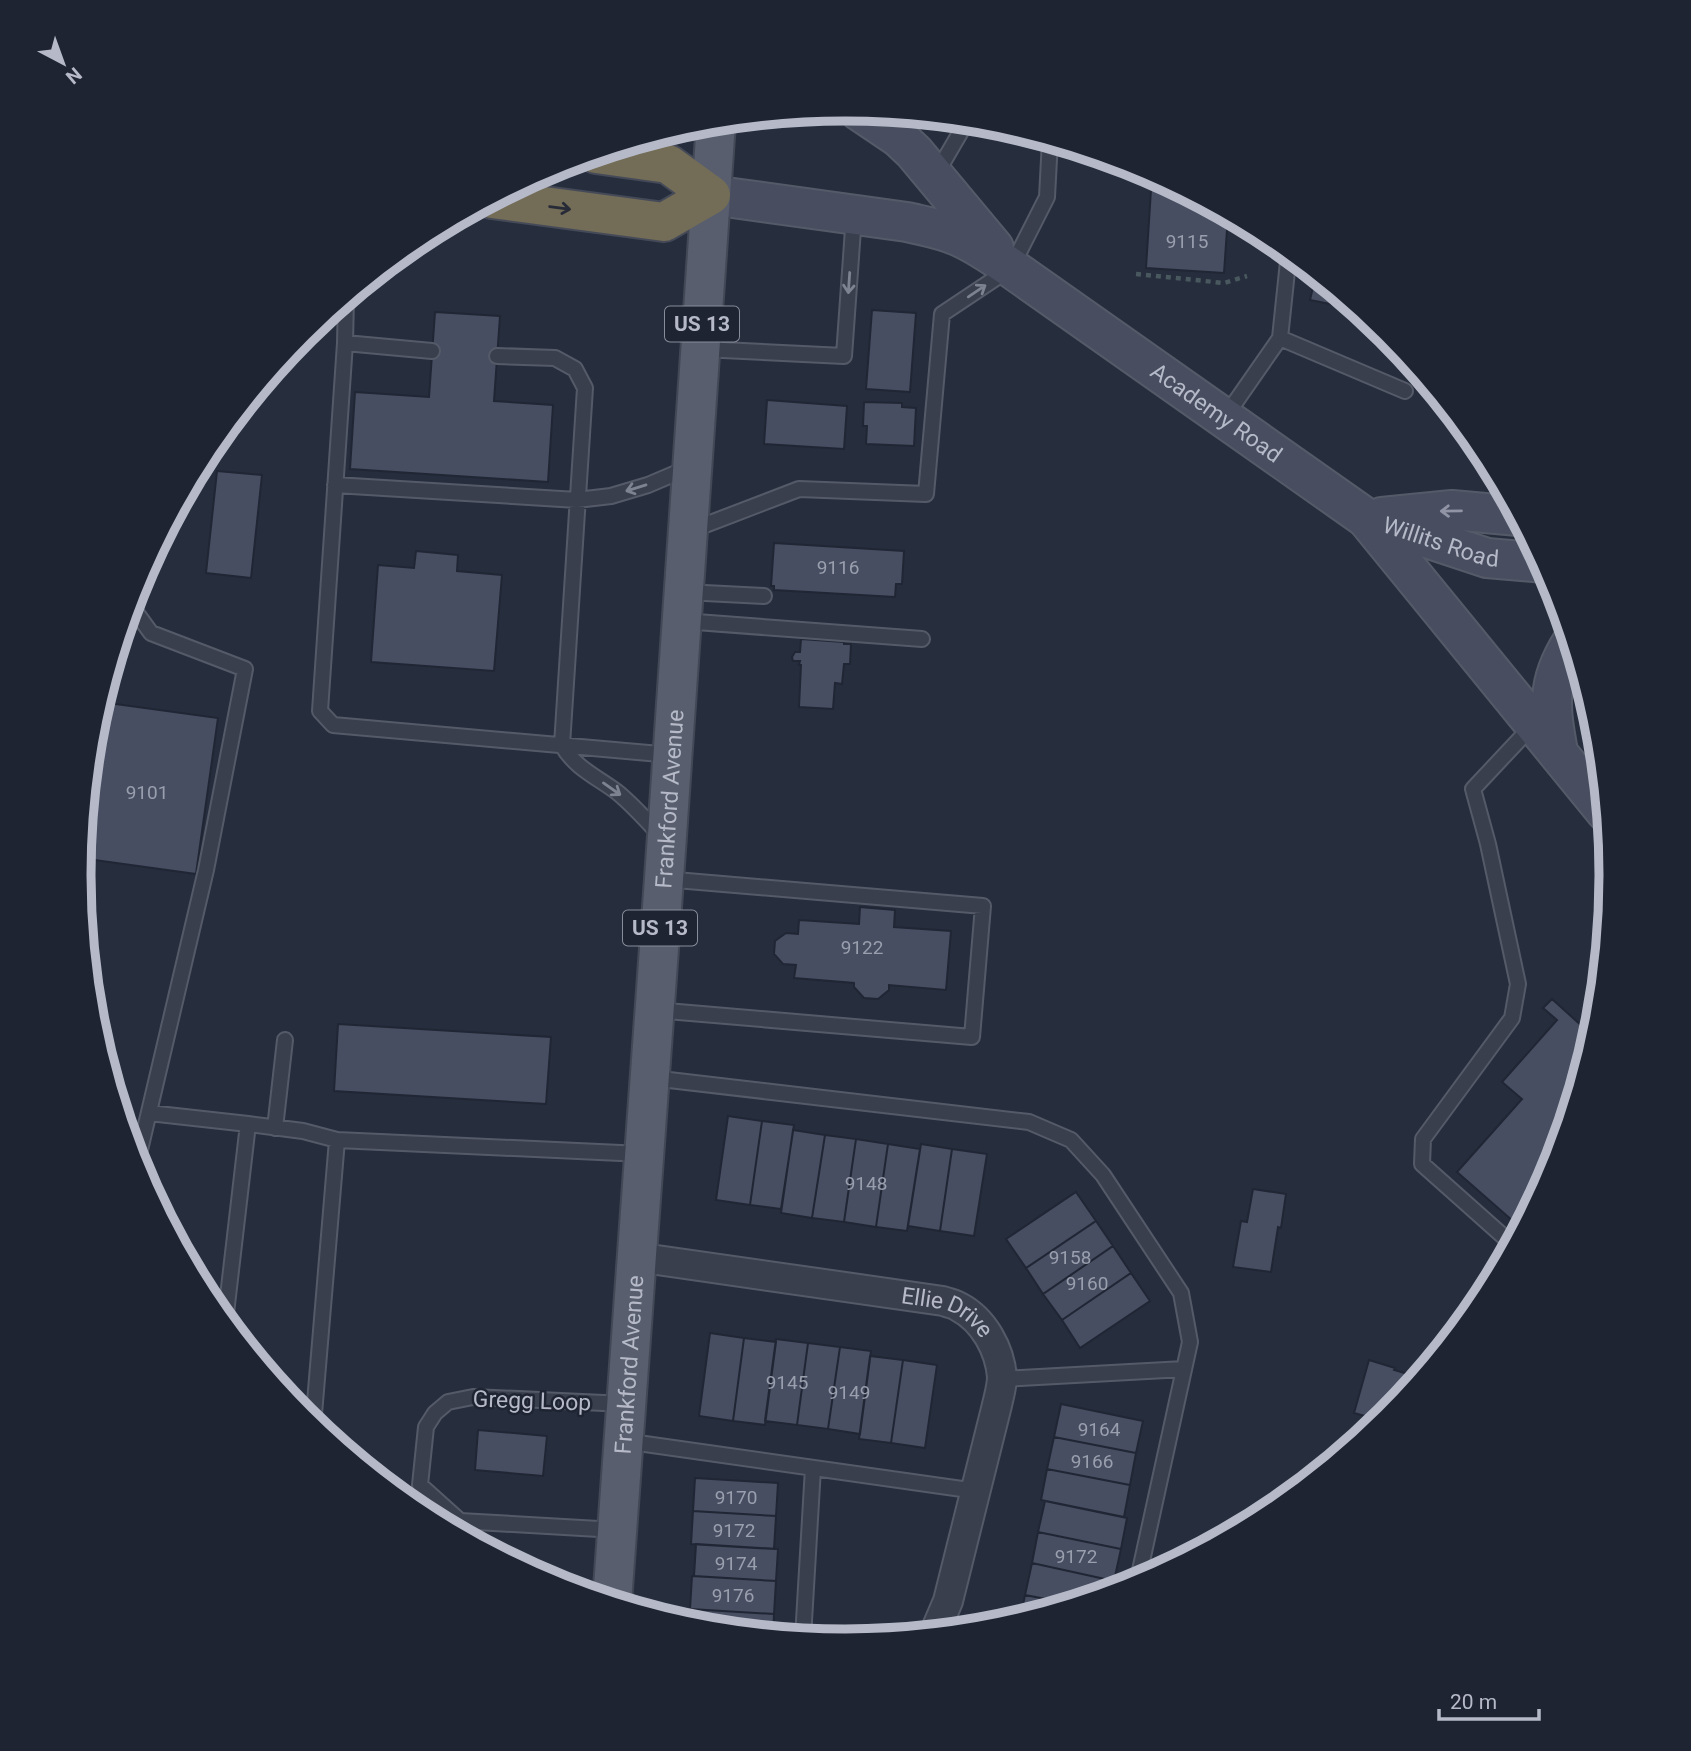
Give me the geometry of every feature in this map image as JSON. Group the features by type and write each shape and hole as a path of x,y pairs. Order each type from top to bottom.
{"highway":[{"path":"508,201 664,222 711,195 668,164 617,157"}],"main road":[{"path":"875,122 914,152 1012,268"},
{"name":"Frankford Avenue","path":"613,1593 715,132"},
{"name":"Academy Road","path":"711,195 907,222 959,236 1012,268 1366,518 1596,799"},
{"name":"Willits Road","path":"1366,518 1452,510 1508,515"},
{"name":"Willits Road","path":"1366,518 1487,558 1531,562"},
{"path":"1559,754 1551,700 1559,666 1566,653"}],"street":[{"name":"Ellie Drive","path":"636,1257 943,1301 972,1316 986,1332 995,1348 1002,1379 948,1601 938,1624"}],"lane":[{"path":"935,177 962,130"},
{"path":"688,532 799,489 926,494 942,314 1012,268 1047,197 1050,150"},
{"path":"700,349 844,356 854,215"},
{"path":"1225,418 1280,338 1288,264"},
{"path":"346,310 320,711 333,725 672,755"},
{"path":"1280,338 1405,391"},
{"path":"345,343 432,351"},
{"path":"497,356 555,358 575,369 585,388 562,745 569,757 626,799 665,861 983,906 972,1037 654,1010"},
{"path":"335,485 577,500 611,496 648,485 692,467"},
{"path":"683,606 764,596"},
{"path":"683,606 922,639"},
{"path":"138,614 151,633 245,669 206,870 141,1145"},
{"path":"1506,1239 1422,1164 1422,1151 1423,1139 1512,1018 1518,984 1488,844 1473,789 1534,723"},
{"path":"275,1128 285,1040"},
{"path":"649,1077 1029,1122 1071,1140 1103,1175 1181,1293 1190,1342 1140,1570"},
{"path":"149,1112 303,1131 337,1140 643,1154"},
{"path":"227,1307 248,1124"},
{"path":"314,1411 337,1140"},
{"path":"1002,1379 1184,1369"},
{"name":"Gregg Loop","path":"617,1530 460,1521 420,1485 426,1427 435,1413 448,1402 473,1397 625,1423"},
{"path":"625,1423 813,1468 976,1491"},
{"path":"804,1628 813,1468"}],"path":[{"path":"1136,274 1224,283 1247,276"}],"building":[{"path":"1151,186 1227,225 1224,273 1146,268"},
{"path":"1314,284 1341,306 1310,300"},
{"path":"872,310 916,313 910,392 866,389"},
{"path":"435,312 500,316 494,401 553,405 548,482 350,469 355,392 429,397"},
{"path":"767,400 847,406 844,449 764,444"},
{"path":"864,402 902,403 902,407 916,408 914,446 866,444 867,426 863,426"},
{"path":"217,471 262,475 251,578 206,573"},
{"path":"774,543 904,551 902,584 896,584 895,597 774,590 774,586 771,586"},
{"path":"416,551 458,555 457,571 502,575 494,671 371,662 378,565 414,568"},
{"path":"801,639 851,644 850,664 844,664 842,684 835,683 833,709 799,707 801,665 800,661 793,661 792,657 795,652 800,652"},
{"path":"111,703 218,718 196,874 92,860 97,777"},
{"path":"860,907 895,910 894,927 951,931 946,990 889,985 889,990 878,999 864,998 854,987 854,983 794,978 796,965 783,964 774,954 775,941 786,933 798,934 799,920 859,924"},
{"path":"1552,999 1585,1029 1560,1118 1543,1164 1515,1223 1457,1172 1522,1099 1502,1082 1557,1020 1543,1008"},
{"path":"338,1024 551,1037 546,1104 334,1091"},
{"path":"728,1116 762,1121 750,1205 716,1200"},
{"path":"762,1121 794,1125 781,1209 750,1205"},
{"path":"793,1130 825,1135 812,1218 781,1213"},
{"path":"825,1135 856,1139 844,1222 812,1218"},
{"path":"856,1139 888,1144 876,1227 844,1222"},
{"path":"888,1144 920,1149 907,1231 876,1227"},
{"path":"921,1144 952,1149 940,1231 908,1226"},
{"path":"952,1149 987,1154 974,1236 940,1231"},
{"path":"1253,1189 1286,1194 1271,1272 1233,1267 1241,1221 1247,1222"},
{"path":"1076,1192 1096,1221 1026,1268 1006,1239"},
{"path":"1096,1221 1113,1246 1043,1294 1026,1268"},
{"path":"1113,1246 1131,1273 1062,1320 1043,1294"},
{"path":"1131,1273 1150,1301 1080,1348 1062,1320"},
{"path":"710,1333 744,1338 733,1421 699,1416"},
{"path":"744,1338 776,1342 765,1425 733,1421"},
{"path":"776,1339 808,1343 797,1425 765,1421"},
{"path":"808,1343 840,1347 828,1429 797,1425"},
{"path":"840,1347 871,1351 860,1434 828,1429"},
{"path":"870,1356 903,1360 891,1443 859,1439"},
{"path":"903,1360 937,1365 925,1448 891,1443"},
{"path":"1369,1360 1411,1375 1370,1417 1354,1413"},
{"path":"1061,1404 1143,1421 1136,1453 1054,1437"},
{"path":"478,1430 547,1436 543,1476 475,1470"},
{"path":"1054,1437 1136,1453 1130,1485 1047,1469"},
{"path":"1047,1469 1130,1485 1124,1517 1041,1500"},
{"path":"695,1478 778,1483 776,1516 693,1511"},
{"path":"1045,1501 1127,1518 1121,1549 1038,1532"},
{"path":"693,1511 776,1516 774,1549 691,1544"},
{"path":"1038,1532 1121,1549 1113,1581 1032,1563"},
{"path":"696,1544 778,1549 776,1581 694,1576"},
{"path":"1032,1563 1113,1581 1053,1600 1025,1595"},
{"path":"692,1576 776,1581 774,1614 690,1609"},
{"path":"1025,1595 1053,1600 1041,1604 1022,1609"},
{"path":"690,1609 774,1614 773,1626 747,1624 690,1614"}]}
